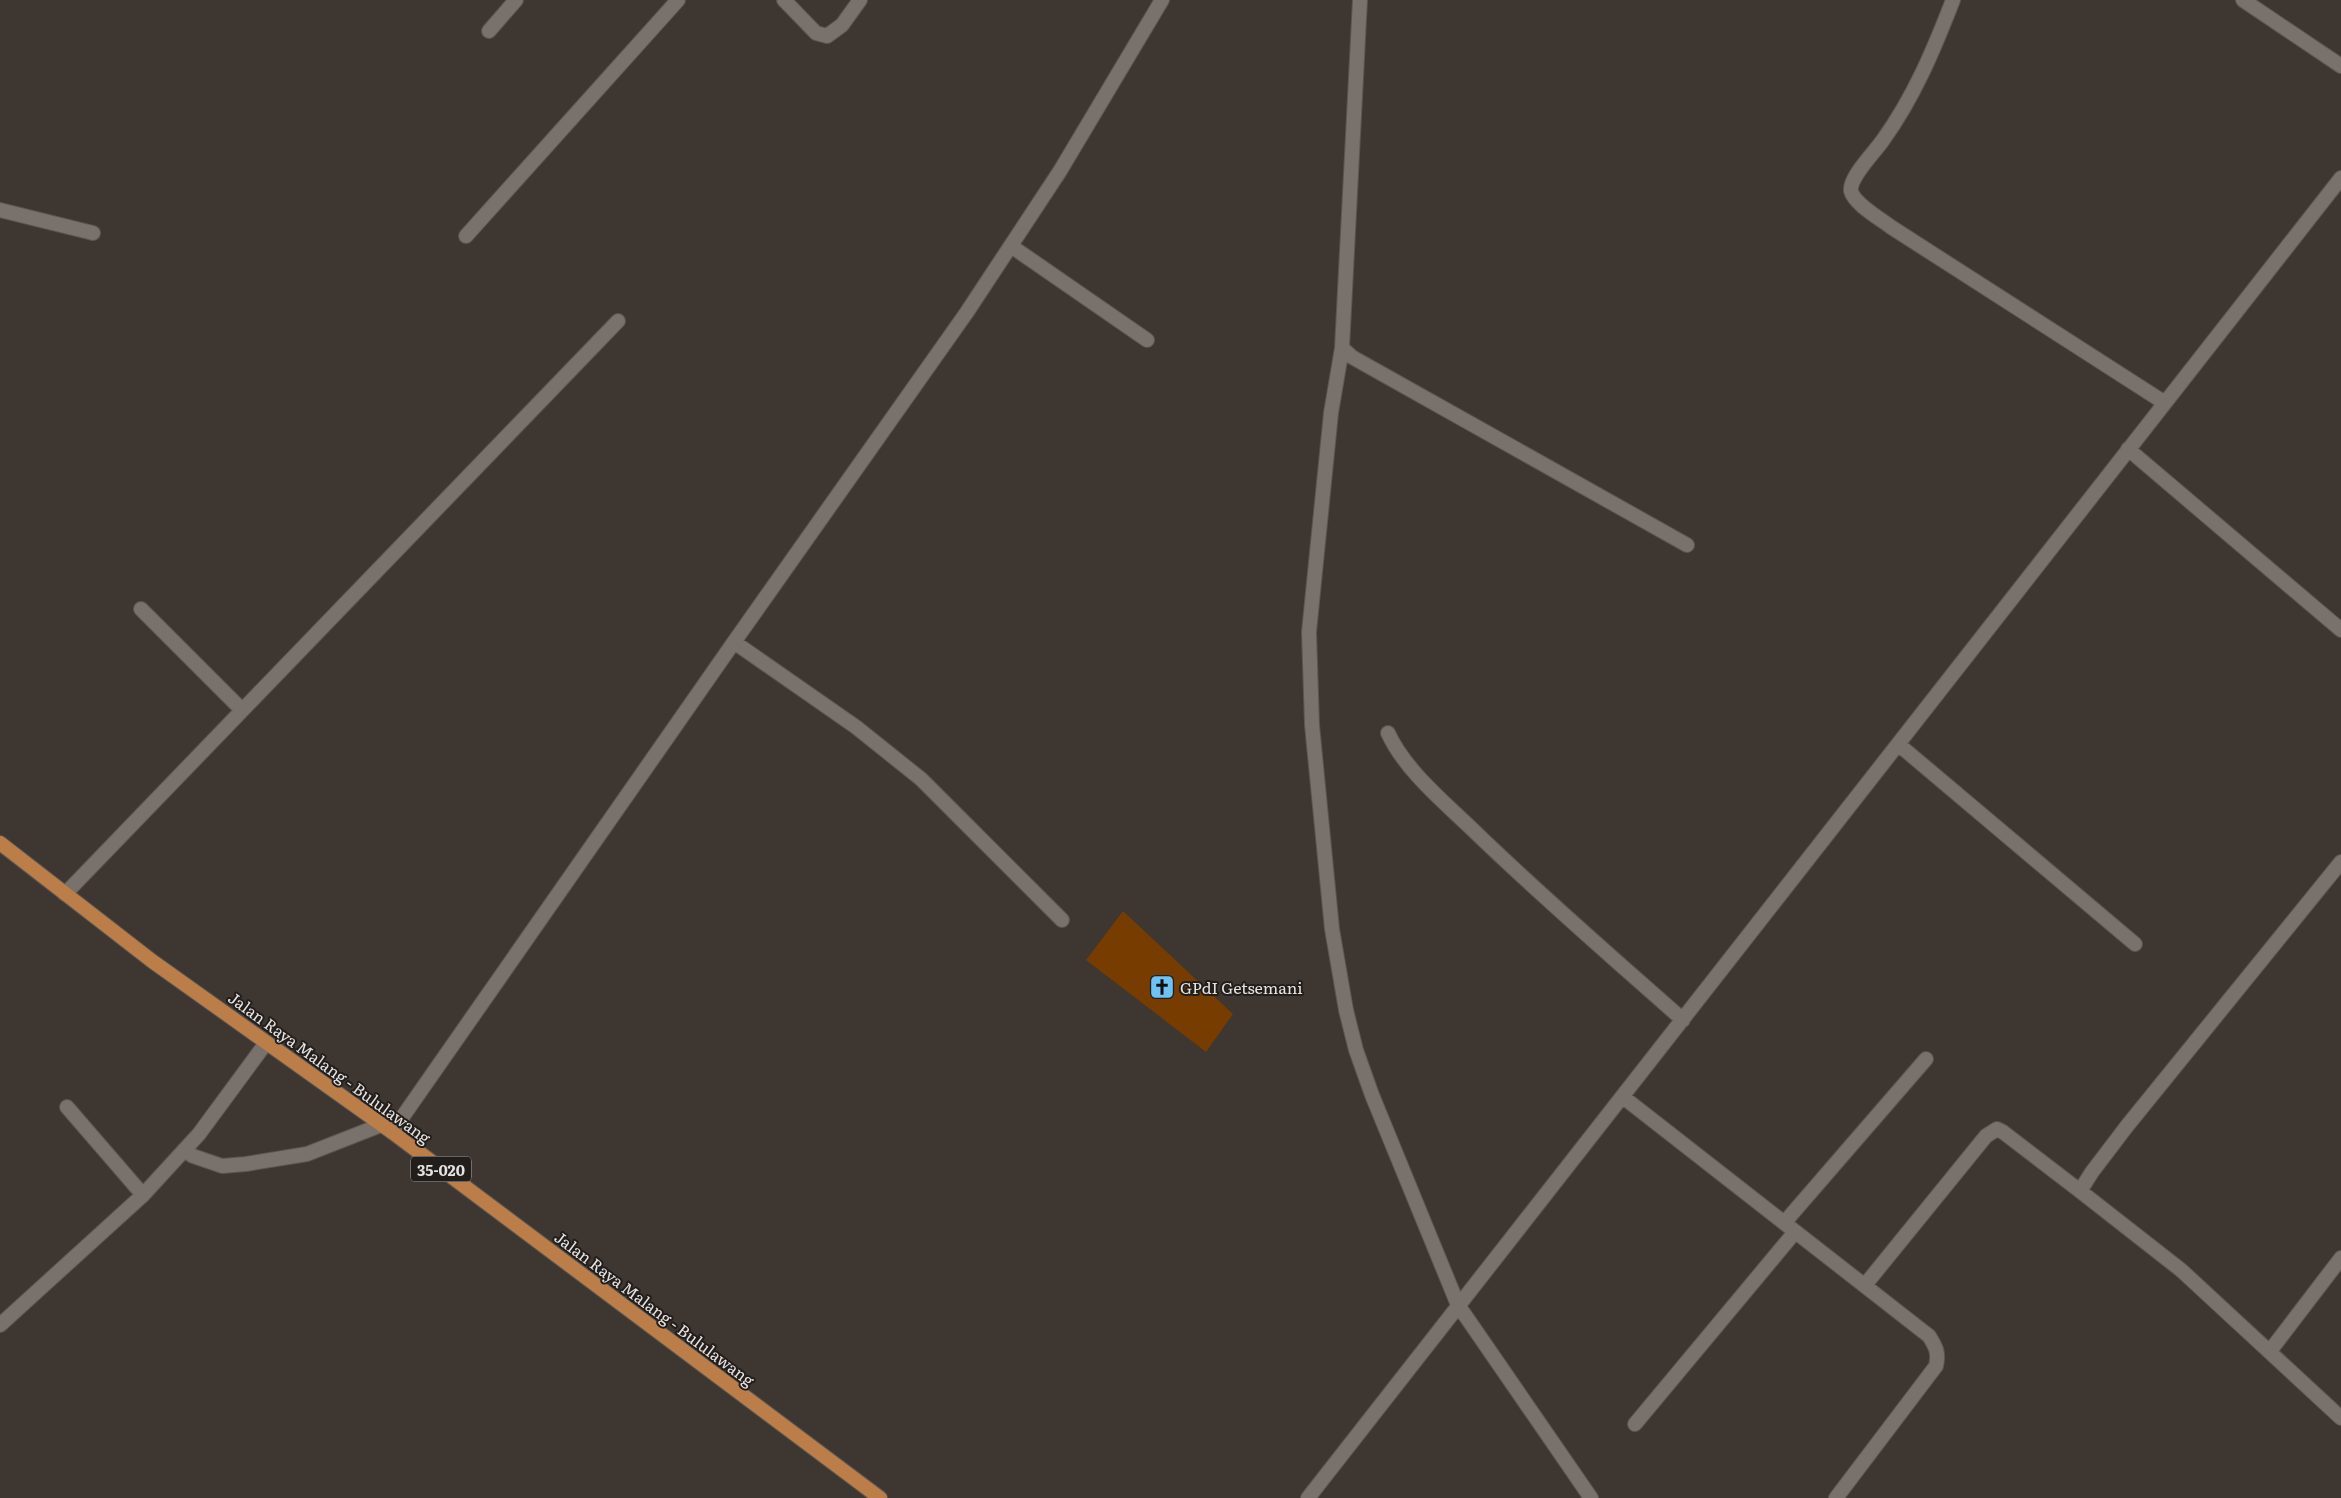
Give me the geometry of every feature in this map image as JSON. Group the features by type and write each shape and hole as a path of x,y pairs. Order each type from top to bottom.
{"main road":[{"name":"Jalan Raya Malang - Bululawang","path":"0,843 152,961 387,1128 880,1498"}],"street":[{"path":"489,31 516,0"},
{"path":"466,236 678,0"},
{"path":"784,0 816,33 827,36 842,25 860,0"},
{"path":"188,1153 222,1166 307,1154 387,1128 967,312 1060,171 1162,0"},
{"path":"1360,0 1342,348 1331,412 1308,632 1312,725 1338,973 1356,1050 1458,1305 1591,1498"},
{"path":"1953,0 1921,78 1902,112 1852,184 1851,190 1854,197 1866,209 1891,226 2165,403"},
{"path":"2243,0 2341,66"},
{"path":"1308,1498 2341,178"},
{"path":"0,210 93,233"},
{"path":"1011,246 1147,340"},
{"path":"65,894 618,321"},
{"path":"1342,348 1352,356 1687,545"},
{"path":"2128,449 2341,630"},
{"path":"141,609 242,710"},
{"path":"734,642 856,727 921,779 1062,920"},
{"path":"1388,733 1392,743 1444,803 1516,871 1683,1020"},
{"path":"1898,744 2135,944"},
{"path":"2080,1191 2127,1126 2341,862"},
{"path":"0,1325 188,1153 199,1134 266,1043"},
{"path":"1784,1223 1926,1059"},
{"path":"1623,1097 1929,1336 1938,1356 1936,1366 1836,1498"},
{"path":"68,1107 143,1194"},
{"path":"1865,1286 1986,1136 1997,1129 2181,1270 2341,1418"},
{"path":"1635,1424 1795,1232"},
{"path":"2270,1351 2341,1258"}],"building":[{"name":"GPdI Getsemani","path":"1123,911 1233,1014 1206,1052 1086,960"}],"place":[{"name":"GPdI Getsemani","path":"1162,987"}]}
